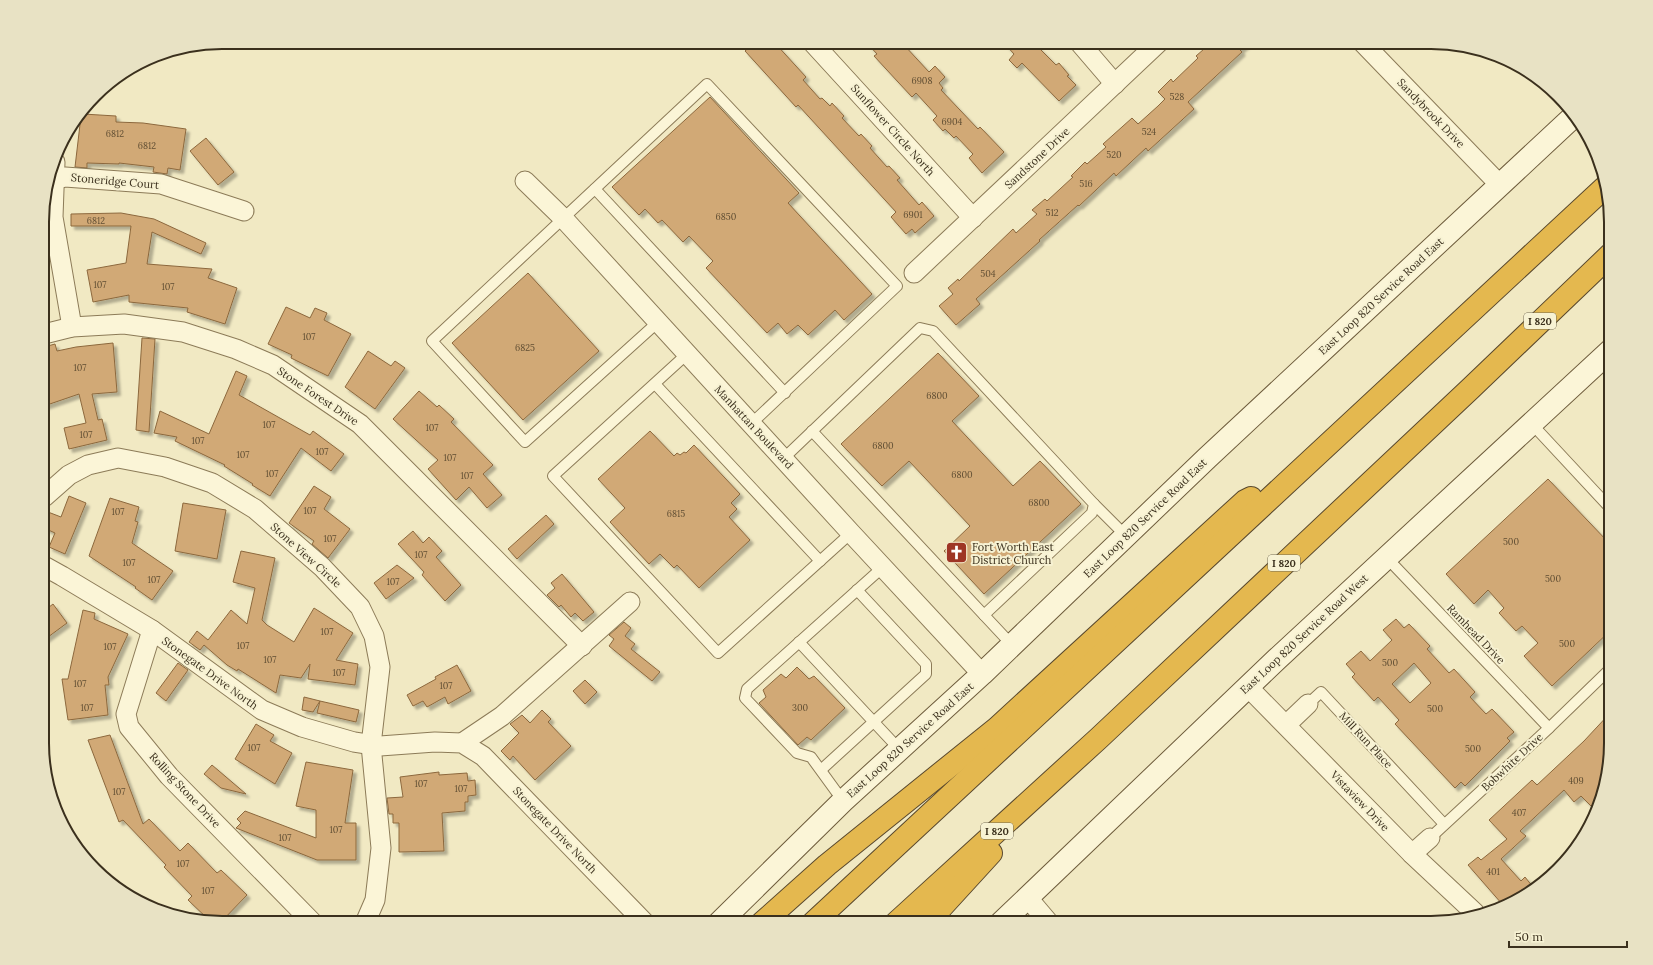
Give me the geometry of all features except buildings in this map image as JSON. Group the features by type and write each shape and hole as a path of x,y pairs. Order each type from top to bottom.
{"highway":[{"path":"821,916 1600,190"},
{"name":"I 820","path":"904,916 1099,738 1604,261"},
{"path":"1470,389 1604,279"},
{"path":"770,916 827,865 996,728 1245,501 1290,479"},
{"path":"934,916 1099,738"}],"main road":[{"name":"East Loop 820 Service Road East","path":"726,916 843,801 982,674 1212,453 1570,120"},
{"name":"East Loop 820 Service Road West","path":"1008,916 1248,686 1604,356"}],"street":[{"name":"Sunflower Circle North","path":"818,49 973,218"},
{"path":"1085,49 1116,84"},
{"name":"Sandstone Drive","path":"914,273 1153,49"},
{"name":"Sandybrook Drive","path":"1369,49 1500,185"},
{"name":"Stoneridge Court","path":"56,175 65,178 162,184 244,211"},
{"name":"Manhattan Boulevard","path":"525,181 564,218 751,424 982,674"},
{"path":"52,188 53,218 72,327"},
{"name":"Stone Forest Drive","path":"49,333 72,327 124,324 183,332 236,349 272,366 360,424 582,646"},
{"name":"Stone View Circle","path":"49,493 69,475 88,465 118,458 165,467 212,484 255,509 322,567 360,607 374,636 380,667 371,745 381,848 375,900 368,916"},
{"name":"Stonegate Drive North","path":"49,569 152,630 262,710 302,727 354,742 380,746 435,742 462,743 483,756 637,916"},
{"path":"462,743 502,716 630,602"},
{"name":"Rolling Stone Drive","path":"152,630 126,714 129,727 169,776 306,916"},
{"name":"Vistaview Drive","path":"1248,686 1412,854 1473,911"},
{"name":"Mill Run Place","path":"1286,725 1308,704"},
{"name":"Bobwhite Drive","path":"1412,854 1430,838"},
{"path":"1027,897 1043,916"}],"lane":[{"path":"658,322 525,442 432,341 707,84 897,286 751,424"},
{"path":"595,189 785,393"},
{"path":"783,458 920,328 933,330 1094,504 1126,536"},
{"path":"687,354 554,476 718,653 851,533"},
{"path":"655,384 820,561"},
{"path":"1531,423 1604,501"},
{"path":"812,431 1012,645"},
{"path":"984,615 1092,513 1094,504"},
{"name":"Ramhead Drive","path":"1386,557 1549,728"},
{"path":"843,801 822,769 811,757 797,753 745,698 747,689 883,567"},
{"path":"822,769 926,674 926,664 858,590"},
{"path":"800,642 900,750"},
{"name":"Bobwhite Drive","path":"1430,838 1604,675"},
{"name":"Mill Run Place","path":"1308,704 1322,692 1444,824"}],"place":[{"name":"Fort Worth East District Church","path":"956,553"}]}
